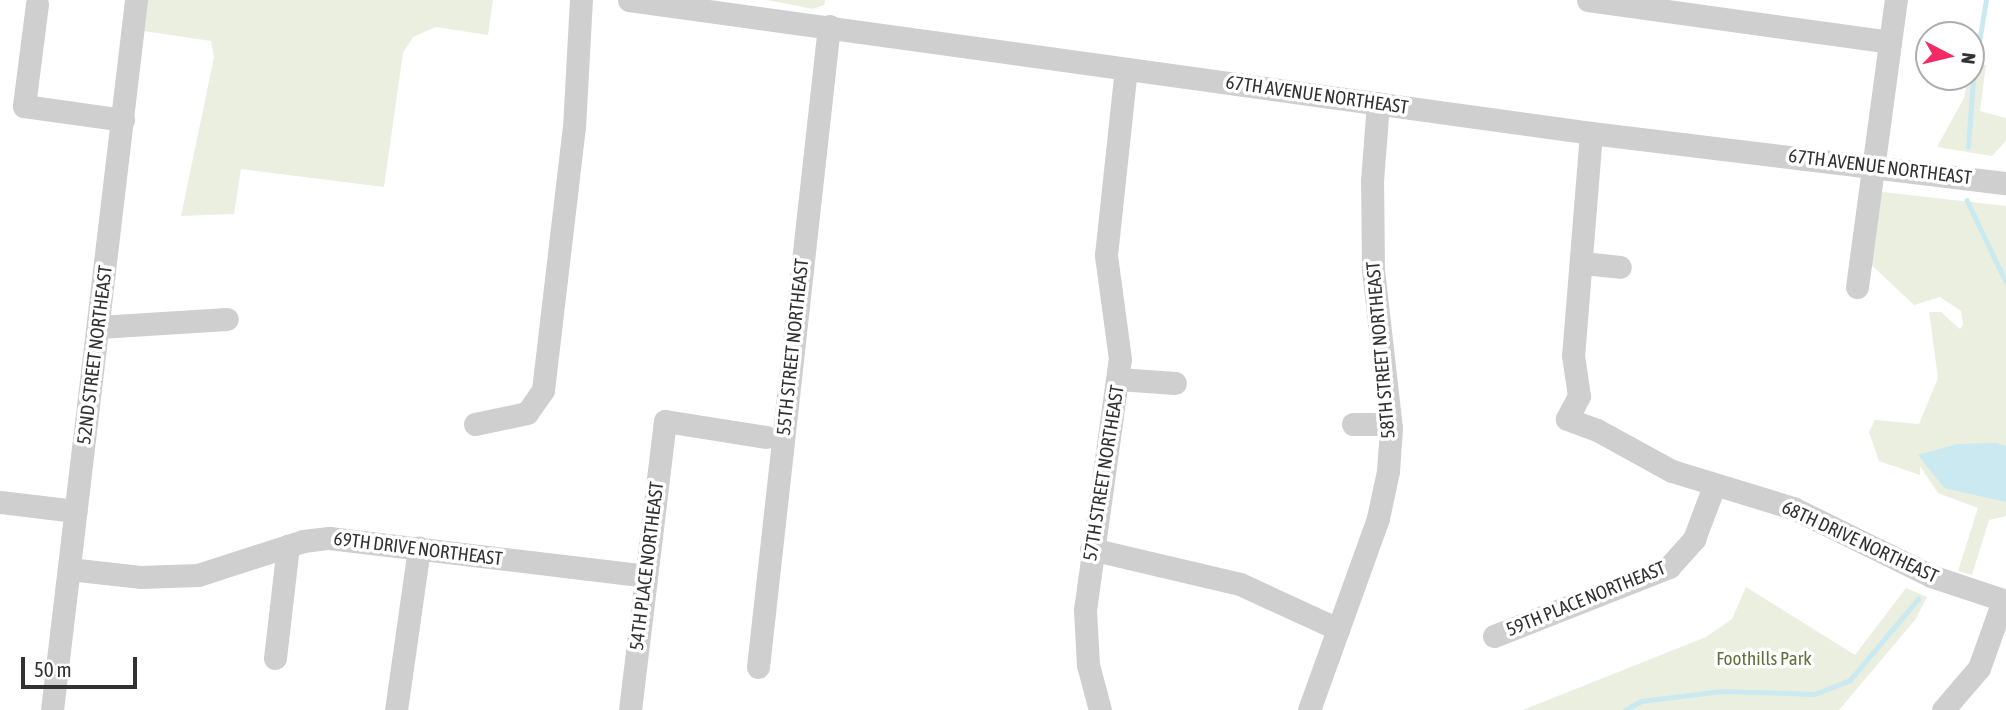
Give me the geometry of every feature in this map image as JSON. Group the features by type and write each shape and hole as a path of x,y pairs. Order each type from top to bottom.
{"street":[{"name":"52ND STREET NORTHEAST","path":"52,710 100,327 136,0"},
{"path":"475,424 527,413 543,390 572,151 581,0"},
{"name":"67TH AVENUE NORTHEAST","path":"629,0 759,8 829,26 1126,69 1591,133 2006,183"},
{"path":"1588,0 1890,42"},
{"path":"1857,287 1896,0"},
{"path":"37,4 24,106 123,120"},
{"name":"55TH STREET NORTHEAST","path":"758,667 829,26"},
{"name":"57TH STREET NORTHEAST","path":"1100,710 1088,665 1085,610 1091,549 1120,359 1106,255 1126,69"},
{"name":"58TH STREET NORTHEAST","path":"1309,710 1378,518 1391,424 1373,270 1372,181 1378,103"},
{"path":"1591,133 1583,263 1620,267"},
{"name":"68TH DRIVE NORTHEAST","path":"1583,263 1573,355 1579,396 1567,419 1597,430 1672,471 1793,508 1931,576 2005,601"},
{"path":"100,327 227,319"},
{"path":"1118,379 1175,383"},
{"name":"54TH PLACE NORTHEAST","path":"629,710 665,421 766,437"},
{"path":"1353,424 1391,424"},
{"name":"59TH PLACE NORTHEAST","path":"1494,636 1669,567 1683,557 1694,538 1714,486"},
{"path":"0,502 75,511"},
{"name":"69TH DRIVE NORTHEAST","path":"69,569 140,577 198,575 288,546 329,538 646,576"},
{"path":"275,658 288,546"},
{"path":"396,710 419,548"},
{"path":"1091,549 1240,584 1338,629"},
{"path":"1943,710 1979,668 2005,601"}],"green space":[{"path":"148,0 493,0 488,35 436,27 413,37 403,53 384,187 241,169 234,214 181,216 214,57 211,41 144,31"},
{"path":"767,0 825,0 824,5 813,9"},
{"path":"1965,91 1983,91 1980,111 2006,118 2006,141 1992,156 1937,147"},
{"path":"1865,190 2006,206 2006,516 1989,520 1972,575 1958,571 1978,508 1938,493 1920,466 1920,475 1879,461 1869,432 1875,420 1919,424 1938,378 1929,312 1941,312 1960,329 1963,325 1961,311 1940,297 1914,305 1865,259"},
{"name":"Foothills Park","path":"1746,587 1855,655 1906,588 1927,597 1915,620 1839,710 1523,710 1706,637 1732,619"}],"water":[{"path":"1996,443 2006,446 2006,502 1944,488 1918,455 1957,444"}],"waterway":[{"path":"1968,147 1973,79 1986,0"},
{"path":"1967,200 2006,282"},
{"path":"1625,710 1641,701 1721,691 1814,694 1850,680 1918,599"}]}
